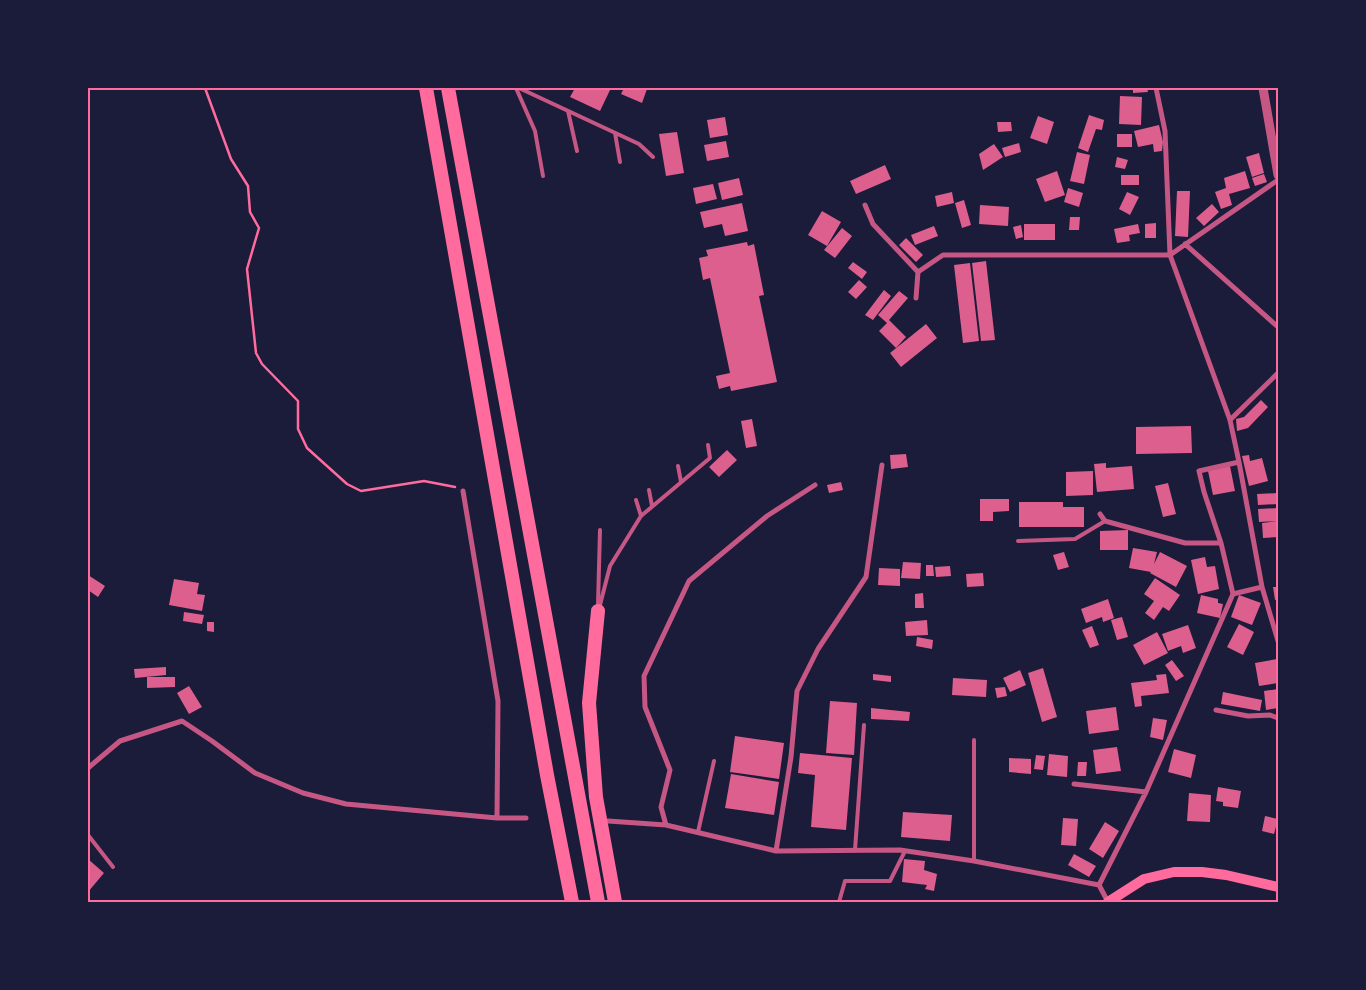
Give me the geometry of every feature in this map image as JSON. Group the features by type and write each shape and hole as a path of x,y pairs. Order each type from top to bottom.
{"highway":[{"path":"426,88 547,775 572,902"},
{"path":"448,88 598,902"},
{"path":"598,611 589,703 596,797 615,902"}],"main road":[{"path":"1108,902 1144,879 1174,872 1202,872 1226,875 1278,887"}],"street":[{"path":"1156,88 1165,131 1170,255 1230,420 1262,587 1278,641"},
{"path":"1263,88 1278,175"},
{"path":"918,272 943,255 1170,255 1278,180"},
{"path":"865,205 873,224 918,272 916,298"},
{"path":"1186,244 1278,327"},
{"path":"1230,420 1278,373"},
{"path":"1099,885 1146,792 1233,594 1221,543 1199,471 1239,462"},
{"path":"776,851 791,757 797,691 818,649 866,577 882,465"},
{"path":"666,825 661,807 670,770 645,707 644,676 689,581 767,516 815,485"},
{"path":"463,491 498,701 497,818"},
{"path":"1100,514 1105,520 1185,543 1221,543"},
{"path":"1233,594 1262,587"},
{"path":"1216,710 1248,716 1270,715 1278,718"},
{"path":"88,765 120,741 182,721 255,773 303,793 346,804 497,818 526,818"},
{"path":"1074,784 1146,792"},
{"path":"608,821 666,825 776,851 905,851 974,861 1099,885"},
{"path":"1099,885 1108,902"}],"lane":[{"path":"517,88 639,144 653,157"},
{"path":"517,88 535,131 543,176"},
{"path":"568,111 577,151"},
{"path":"615,133 620,162"},
{"path":"598,611 610,566 642,516 710,458 708,445"},
{"path":"678,466 681,482"},
{"path":"649,490 652,506"},
{"path":"636,500 642,516"},
{"path":"1018,541 1075,540 1105,520"},
{"path":"598,611 600,530"},
{"path":"855,850 864,725"},
{"path":"974,740 974,861"},
{"path":"698,832 714,761"},
{"path":"88,835 113,867"},
{"path":"839,902 846,881 890,882 905,851"}],"path":[{"path":"205,88 231,160 248,186 250,212 259,228 247,269 256,353 262,364 298,401 298,429 307,448 347,484 360,492 424,481 458,488 463,491"}],"building":[{"path":"575,88 611,88 600,111 570,97"},
{"path":"624,88 647,89 642,103 621,94"},
{"path":"1133,88 1147,88 1148,92 1133,93"},
{"path":"1120,96 1142,97 1141,125 1119,124"},
{"path":"1089,115 1104,120 1102,130 1096,129 1088,152 1078,148"},
{"path":"1038,116 1054,122 1047,144 1030,138"},
{"path":"725,117 728,135 710,138 707,120"},
{"path":"997,122 1011,122 1012,131 998,132"},
{"path":"1159,125 1163,142 1162,151 1154,152 1153,144 1138,147 1134,131"},
{"path":"677,132 684,173 666,176 659,134"},
{"path":"1117,134 1132,134 1132,147 1117,147"},
{"path":"726,141 729,157 707,161 704,145"},
{"path":"1019,143 1021,152 1005,157 1002,148"},
{"path":"994,144 1003,157 983,170 979,154"},
{"path":"1077,152 1090,155 1084,184 1070,181"},
{"path":"1259,153 1264,173 1252,177 1246,157"},
{"path":"1117,157 1128,160 1125,169 1115,167"},
{"path":"885,165 891,179 856,194 850,181"},
{"path":"1057,171 1065,195 1045,202 1036,179"},
{"path":"1245,171 1250,188 1229,194 1232,205 1221,209 1215,192 1226,188 1224,178"},
{"path":"1264,174 1267,182 1255,186 1252,178"},
{"path":"1121,175 1139,175 1139,185 1121,185"},
{"path":"739,178 743,195 722,200 718,183"},
{"path":"713,184 717,199 696,204 693,188"},
{"path":"1068,188 1083,193 1079,207 1064,202"},
{"path":"1177,191 1190,191 1188,237 1175,236"},
{"path":"952,192 954,203 937,207 935,196"},
{"path":"1127,192 1139,197 1130,215 1119,209"},
{"path":"964,200 971,225 962,228 955,203"},
{"path":"742,203 748,231 725,236 722,224 704,228 700,212"},
{"path":"1212,204 1219,212 1204,226 1196,218"},
{"path":"980,205 1009,207 1008,226 979,224"},
{"path":"822,211 841,222 827,246 808,235"},
{"path":"1070,217 1080,217 1079,230 1069,230"},
{"path":"1156,223 1156,238 1145,238 1145,224"},
{"path":"1024,224 1055,224 1055,240 1024,240"},
{"path":"1138,224 1140,233 1129,235 1130,241 1117,243 1114,229"},
{"path":"1021,225 1023,237 1016,239 1013,227"},
{"path":"934,226 938,236 915,245 911,235"},
{"path":"842,228 852,236 835,258 824,250"},
{"path":"906,238 923,255 916,262 899,245"},
{"path":"747,242 748,246 754,244 764,295 759,296 777,382 731,391 730,386 719,389 716,376 730,373 710,278 703,280 699,258 708,256 706,250"},
{"path":"986,261 995,340 981,341 972,263"},
{"path":"853,262 867,272 862,279 848,268"},
{"path":"970,263 979,341 963,343 954,265"},
{"path":"859,280 867,287 856,299 848,292"},
{"path":"884,290 891,296 873,320 865,315"},
{"path":"899,291 908,298 889,320 906,337 896,348 879,331 887,323 878,315"},
{"path":"926,324 937,338 901,367 890,353"},
{"path":"1261,400 1268,407 1248,428 1237,431 1236,419 1244,417"},
{"path":"752,419 757,446 746,448 741,421"},
{"path":"1191,426 1192,453 1136,454 1136,427"},
{"path":"727,450 737,460 719,477 709,467"},
{"path":"906,454 908,467 891,469 890,455"},
{"path":"1249,455 1250,461 1262,458 1268,481 1249,486 1242,456"},
{"path":"1106,463 1106,468 1132,466 1134,489 1097,492 1094,464"},
{"path":"1230,466 1235,491 1213,495 1208,471"},
{"path":"1093,471 1093,495 1066,496 1066,472"},
{"path":"841,482 843,490 829,493 827,485"},
{"path":"1168,483 1176,514 1163,517 1155,486"},
{"path":"1278,493 1278,504 1258,505 1257,494"},
{"path":"980,499 1009,499 1009,511 993,512 993,521 980,521"},
{"path":"1019,502 1063,502 1063,507 1084,507 1084,527 1019,527"},
{"path":"1278,508 1278,521 1259,522 1258,509"},
{"path":"1278,521 1278,537 1263,538 1262,523"},
{"path":"1128,530 1128,550 1100,550 1100,531"},
{"path":"1133,548 1157,552 1154,564 1160,552 1187,566 1176,587 1151,572 1129,568"},
{"path":"1064,552 1069,567 1058,570 1053,555"},
{"path":"1205,557 1207,567 1215,566 1219,589 1198,594 1191,560"},
{"path":"903,562 921,563 920,579 901,578"},
{"path":"926,565 933,565 934,576 926,576"},
{"path":"950,566 951,576 936,577 935,567"},
{"path":"879,568 900,569 900,586 878,585"},
{"path":"983,573 984,586 967,587 966,574"},
{"path":"88,575 105,586 98,597 88,590"},
{"path":"1155,578 1180,595 1169,611 1163,607 1154,620 1145,613 1154,601 1144,594"},
{"path":"174,579 199,583 197,594 205,595 202,611 169,605"},
{"path":"1273,587 1278,587 1278,599 1275,600"},
{"path":"923,593 924,608 915,608 915,594"},
{"path":"1201,595 1218,599 1218,603 1223,604 1220,618 1197,613"},
{"path":"1239,595 1261,603 1252,625 1231,617"},
{"path":"1108,599 1114,618 1103,622 1102,617 1086,623 1081,609"},
{"path":"184,612 204,615 202,624 183,621"},
{"path":"1122,617 1128,637 1117,640 1111,620"},
{"path":"927,620 928,635 906,636 905,622"},
{"path":"207,622 214,622 214,632 207,631"},
{"path":"1239,624 1254,632 1243,655 1227,647"},
{"path":"1188,625 1196,648 1183,653 1181,646 1168,651 1162,634"},
{"path":"1092,626 1099,645 1090,648 1082,630"},
{"path":"1157,632 1168,653 1144,665 1133,645"},
{"path":"917,637 933,640 932,649 916,646"},
{"path":"1277,659 1278,683 1259,686 1255,663"},
{"path":"1172,660 1184,676 1176,681 1165,665"},
{"path":"166,667 166,675 135,678 134,669"},
{"path":"1043,668 1057,717 1042,722 1028,673"},
{"path":"1020,670 1026,685 1010,692 1003,678"},
{"path":"873,674 891,676 891,682 873,680"},
{"path":"1166,674 1169,693 1141,696 1142,706 1135,707 1131,683 1157,680 1156,675"},
{"path":"147,677 175,677 175,687 147,688"},
{"path":"953,678 987,680 986,697 952,695"},
{"path":"189,686 202,707 189,714 177,693"},
{"path":"1005,687 1007,696 997,698 995,688"},
{"path":"1278,689 1278,708 1266,710 1264,691"},
{"path":"1223,692 1262,700 1260,711 1221,704"},
{"path":"830,701 857,703 854,755 826,753"},
{"path":"1116,707 1119,730 1089,734 1086,711"},
{"path":"871,708 910,712 909,721 871,719"},
{"path":"1153,718 1167,720 1163,740 1150,737"},
{"path":"735,736 784,743 779,779 730,772"},
{"path":"1117,747 1121,771 1096,774 1093,750"},
{"path":"1174,749 1196,755 1191,778 1168,772"},
{"path":"800,753 852,758 846,830 811,827 815,775 798,773"},
{"path":"1049,754 1068,756 1067,777 1047,775"},
{"path":"1036,755 1045,756 1043,770 1034,769"},
{"path":"1009,758 1031,759 1031,774 1009,772"},
{"path":"1078,762 1087,762 1086,776 1077,776"},
{"path":"731,774 779,782 774,815 725,808"},
{"path":"1218,787 1241,791 1238,808 1223,806 1223,802 1216,801"},
{"path":"1189,793 1211,795 1210,822 1187,821"},
{"path":"903,812 952,815 950,841 901,837"},
{"path":"1265,816 1278,819 1274,834 1262,831"},
{"path":"1063,818 1078,819 1076,846 1061,845"},
{"path":"1105,822 1119,831 1103,858 1089,849"},
{"path":"1074,854 1096,866 1089,877 1068,865"},
{"path":"88,859 104,873 88,892"},
{"path":"904,859 925,861 924,870 937,874 934,891 925,889 927,885 902,882"}]}
